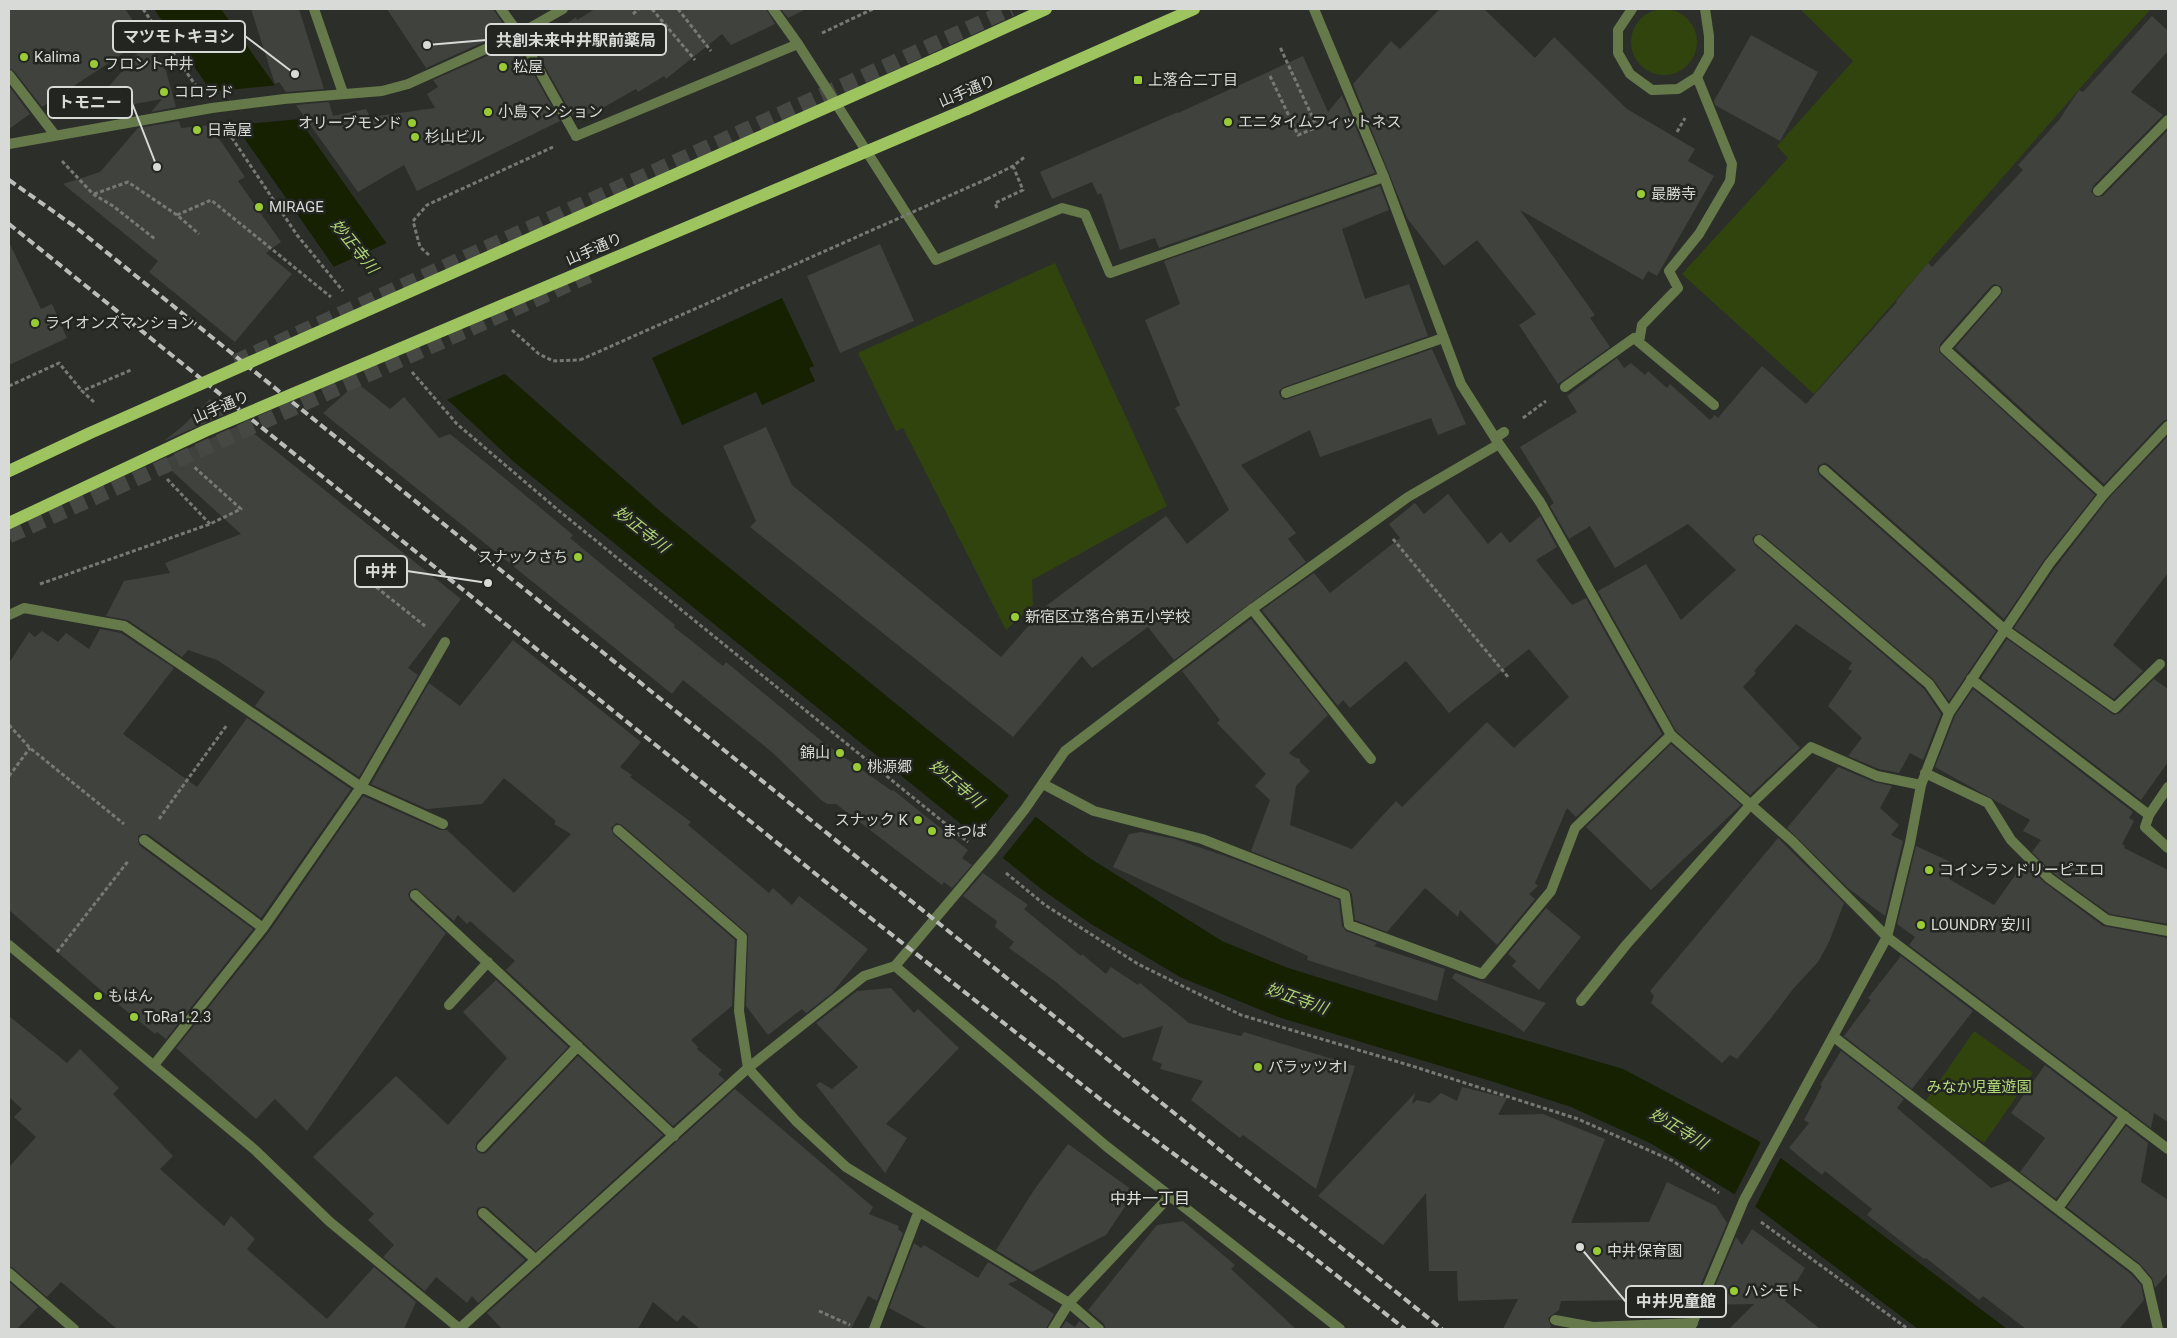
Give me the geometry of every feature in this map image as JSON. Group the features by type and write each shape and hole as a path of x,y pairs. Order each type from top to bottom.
{"main road":[{"name":"山手通り","path":"9,471 90,433 1046,9"},
{"name":"山手通り","path":"9,523 205,431 967,109 1194,9"}],"street":[{"path":"314,9 343,93"},
{"path":"501,9 519,34 576,136 798,44"},
{"path":"9,144 212,108 343,93 382,91 408,84 519,34 563,9"},
{"path":"773,9 798,44 936,260 1062,208 1085,214 1110,273 1384,177"},
{"path":"1314,9 1384,177 1461,384 1497,441 1540,502 1672,735 1752,804 1887,937 2168,1149"},
{"path":"1632,9 1618,30 1618,53 1630,74 1652,90 1678,89 1697,77 1709,55 1709,36 1704,9"},
{"path":"9,75 54,135"},
{"path":"1639,342 1642,326 1678,288 1669,271 1699,234 1730,181 1732,164 1697,77"},
{"path":"2098,191 2168,120"},
{"path":"1996,291 1945,349 2104,494"},
{"path":"1286,393 1443,338"},
{"path":"1565,387 1634,338 1714,405"},
{"path":"1555,1320 1593,1327 1691,1326 1743,1203 1887,937 1910,843 1921,785 1949,713 2049,564 2104,494 2168,426"},
{"path":"9,945 254,1150 330,1222 459,1329 748,1068 864,976 896,966 1025,809 1065,751 1252,609 1408,497 1497,441 1504,432"},
{"path":"1824,470 2004,629 2115,708 2160,664"},
{"path":"1759,540 1929,684 1949,713"},
{"path":"9,615 24,608 124,626 361,787 443,824"},
{"path":"1252,609 1371,759"},
{"path":"154,1065 263,928 361,787 445,642"},
{"path":"1971,679 2149,815"},
{"path":"1043,784 1094,811 1202,839 1345,895 1349,925 1482,974 1551,891 1575,828 1672,735"},
{"path":"1582,1001 1626,945 1752,804 1811,747 1877,776 1921,785"},
{"path":"1925,773 1988,804 2010,840 2049,878 2107,920 2168,931"},
{"path":"2168,787 2149,815 2145,827 2168,848"},
{"path":"618,830 742,937 739,1011 748,1068 796,1121 846,1167 1069,1303 1098,1329"},
{"path":"144,840 263,928"},
{"path":"415,896 674,1136"},
{"path":"449,1005 488,962"},
{"path":"896,966 1106,1146 1340,1329"},
{"path":"1834,1037 2136,1269 2148,1282 2158,1329"},
{"path":"482,1147 578,1046"},
{"path":"2058,1208 2125,1116"},
{"path":"1052,1329 1069,1303 1170,1196"},
{"path":"874,1329 918,1212"},
{"path":"483,1213 536,1260"},
{"path":"9,1273 74,1329"}],"path":[{"path":"143,9 297,235 346,295"},
{"path":"634,9 633,14 639,9"},
{"path":"652,9 701,68"},
{"path":"678,9 714,55"},
{"path":"798,44 874,9"},
{"path":"1270,76 1298,135 1317,127 1280,47"},
{"path":"580,360 987,179 1013,166 1026,156"},
{"path":"65,164 93,194 113,206 155,239"},
{"path":"93,194 128,182 177,214 199,234"},
{"path":"177,214 211,200 338,304"},
{"path":"9,386 59,363 82,391"},
{"path":"408,368 457,424 558,510 990,853 1045,905 1138,964 1241,1015 1412,1066 1578,1119 1673,1161 1743,1203 1908,1329"},
{"path":"1504,432 1565,387"},
{"path":"39,585 210,524 241,509 190,463"},
{"path":"1377,519 1508,678"},
{"path":"356,571 445,642"},
{"path":"9,726 30,748 144,840"},
{"path":"9,776 30,748"},
{"path":"819,1311 851,1326"}],"green space":[{"path":"1657,9 1671,9 1683,14 1692,23 1697,35 1695,55 1688,66 1671,75 1657,75 1645,70 1636,61 1631,49 1631,35 1636,23 1645,14"},
{"path":"1800,9 2150,10 1814,394 1682,274 1788,158 1777,146 1853,61"},
{"path":"1055,263 1167,506 1032,580 1033,605 1006,630 903,428 896,431 858,353"},
{"name":"みなか児童遊園","path":"1974,1031 2033,1073 1984,1143 1925,1102"}],"water":[{"name":"妙正寺川","path":"154,9 221,9 382,237 488,359 661,512 1014,800 1088,857 1222,941 1288,968 1623,1069 1757,1140 2007,1329 1918,1329 1757,1208 1650,1143 1571,1107 1278,1017 1180,977 1091,924 1040,888 514,462 434,387 348,287"},
{"path":"782,298 814,366 809,368 815,381 762,405 756,392 682,425 652,358"}],"pier":[{"path":"278,85 301,119 233,125 208,92"},
{"path":"389,242 489,357 507,373 444,401 410,365 331,268"},
{"path":"1010,794 1037,815 1001,860 975,838"},
{"path":"1762,1140 1782,1155 1754,1209 1734,1196"}],"building":[{"path":"9,9 125,9 145,39 42,107 14,71 9,68"},
{"path":"251,9 299,9 324,89 286,92 279,82 275,84"},
{"path":"387,9 493,9 508,31 426,68"},
{"path":"595,9 766,9 775,24 731,45 722,34 666,79 664,76 638,92 636,89 583,119 579,112 572,115 534,47 576,17 577,20"},
{"path":"781,9 806,9 788,18"},
{"path":"1440,9 1484,9 1535,58 1554,37 1627,109 1695,149 1688,161 1714,176 1657,276 1648,271 1643,280 1520,210 1595,315 1590,318 1610,347 1558,384 1519,325 1536,314 1477,240 1444,266 1407,218 1353,84 1391,41 1400,49"},
{"path":"2152,16 2168,31 2168,51 2131,92 2163,115 2093,186 2091,192 2096,197 2103,196 2168,130 2168,419 2163,421 2104,484 1955,348 2001,295 2003,289 2000,286 1994,284 1991,286 1940,344 1939,352 2095,495 2044,560 2004,619 1829,465 1825,463 1819,465 1817,469 1819,475 1996,631 1949,701 1933,679 1763,535 1756,534 1752,539 1755,545 1924,689 1941,714 1923,760 1910,753 1899,773 1879,769 1848,756 1862,738 1828,706 1852,671 1848,669 1852,663 1796,624 1754,671 1756,673 1743,687 1800,748 1750,795 1676,731 1598,591 1646,564 1681,620 1736,570 1688,524 1615,568 1590,526 1569,539 1550,506 1554,503 1520,447 1577,412 1567,396 1617,358 1624,368 1631,363 1645,375 1648,371 1667,388 1670,384 1710,420 1715,415 1718,418 1762,366 1806,404 1897,302 1928,263 1932,267 2023,170 2018,165 2059,120 2079,90 2083,92"},
{"path":"1751,35 1818,72 1780,141 1715,105 1714,101"},
{"path":"147,42 166,71 176,107 151,112 162,99 86,113"},
{"path":"516,43 560,121 417,191 404,165 358,192 296,105 329,102 333,116 366,109 370,117 435,108 427,94 438,87 433,80"},
{"path":"1303,56 1328,112 1342,95 1375,173 1159,248 1155,238 1120,250 1101,193 1098,195 1092,182 1052,199 1040,172 1178,113"},
{"path":"9,86 30,114 9,129"},
{"path":"179,121 181,128 210,125 245,177 238,181 281,242 266,253 292,274 235,342 149,272 158,261 63,184 100,172 138,128"},
{"path":"1380,186 1389,210 1342,229 1365,299 1409,284 1428,336 1284,387 1279,391 1280,396 1284,400 1288,399 1432,349 1466,424 1438,435 1431,418 1320,457 1310,430 1241,465 1296,533 1288,539 1306,562 1174,660 1148,627 1092,668 1082,656 1013,737 750,527 756,521 723,446 766,427 792,485 1001,657 1046,606 1166,516 1187,544 1229,510 1175,408 1180,405 1145,320 1180,304 1164,261"},
{"name":"ライオンズマンション","path":"9,242 41,309 52,304 67,338 9,365"},
{"path":"880,244 914,321 840,353 807,276"},
{"path":"357,383 390,409 404,397 439,438 450,434 573,535 570,538 675,625 674,627 723,666 726,662 824,743 893,790 968,850 962,858 972,865 952,888 944,882 942,885 836,804 827,804 821,800 773,753 683,680 672,694 323,413"},
{"path":"210,399 228,413 164,441 184,425"},
{"path":"242,424 461,599 408,668 418,675 359,777 255,706 265,692 217,660 188,650 182,657 128,620 106,616 124,581 170,573 165,563 241,534 161,461"},
{"path":"2168,436 2168,573 2113,645 2143,671 2114,699 2014,628 2055,568 2109,498"},
{"path":"1448,494 1488,544 1501,532 1510,543 1540,516 1557,547 1536,560 1572,605 1586,598 1662,734 1576,817 1567,808 1535,883 1538,886 1529,894 1535,899 1497,945 1460,910 1458,917 1425,888 1387,932 1355,920 1352,894 1348,889 1251,851 1270,800 1255,786 1266,774 1217,723 1220,720 1182,671 1251,619 1328,715 1289,753 1300,759 1300,762 1310,771 1296,786 1290,825 1352,849 1396,801 1402,807 1487,722 1514,748 1569,697 1529,649 1449,713 1406,661 1350,708 1343,700 1338,706 1262,610 1314,573 1330,593 1400,538 1389,524 1415,503 1424,514"},
{"path":"100,629 121,633 174,668 123,734 197,787 247,718 351,789 261,918 148,834 138,836 140,846 253,929 166,1039 157,1032 155,1034 103,992 9,910 9,663 29,632 35,637 42,631 58,642 66,633 89,649"},
{"path":"2007,639 2114,715 2120,713 2154,679 2168,689 2168,762 2141,800 1981,678"},
{"path":"513,640 641,742 620,767 632,775 630,777 691,822 688,825 769,893 773,888 792,905 799,896 868,949 832,993 806,1013 802,1009 768,1035 746,1006 748,934 622,825 616,823 611,828 614,835 735,940 732,1006 691,1040 698,1047 697,1049 722,1070 718,1074 725,1080 673,1126 506,970 515,961 470,921 467,924 458,915 454,921 416,888 408,894 410,900 446,933 307,1131 275,1099 256,1119 176,1048 269,932 363,796 440,830 447,830 514,893 571,834 554,824 556,821 504,778 482,804 427,809 371,784 429,683 460,706"},
{"path":"1973,689 2133,812 2129,818 2134,821 2122,844 2125,846 2124,848 2168,870 2168,924 2110,914 2053,873 2032,852 2041,840 2023,831 2030,820 1935,767 1955,716"},
{"path":"1671,744 1741,805 1651,890 1586,827"},
{"path":"1838,767 1874,782 1892,786 1880,808 1899,825 1891,835 1903,841 1885,916 1849,889 1787,828"},
{"path":"1141,832 1175,839 1234,859 1339,900 1342,926 1346,931 1377,943 1374,946 1445,969 1437,1001 1307,960 1308,956 1113,867 1129,834"},
{"path":"1778,838 1844,903 1829,942 1818,962 1793,989 1737,1059 1730,1055 1722,1063 1651,1003 1654,996 1650,991"},
{"path":"1916,846 1955,864 1949,879 1994,905 2024,863 2045,883 2103,926 2168,938 2168,1122 2154,1113 2151,1128 1909,945 1915,937 1897,924"},
{"path":"983,873 1028,905 1024,909 1081,956 1082,954 1106,974 1111,967 1138,985 1140,983 1189,1023 1241,1036 1244,1032 1355,1066 1316,1189 1243,1135 1240,1138 1191,1100 1203,1081 1160,1069 1162,1064 1152,1060 1163,1026 1123,1038 1057,983 1009,948 1014,942 995,927 997,921 963,896"},
{"path":"1546,908 1581,937 1539,990 1512,966 1516,961 1508,954"},
{"path":"1901,956 1973,1011 1912,1089 1844,1036 1871,1000 1868,998"},
{"path":"1455,973 1546,1003 1524,1032 1452,978"},
{"path":"496,980 568,1047 477,1142 475,1148 478,1152 483,1154 487,1152 578,1056 663,1135 536,1251 488,1208 484,1206 478,1208 476,1212 478,1218 525,1260 478,1303 472,1296 467,1303 436,1277 425,1291 383,1257 394,1245 368,1220 374,1214 313,1157 396,1076 448,1125 507,1058 463,1012"},
{"path":"891,988 914,1013 918,1009 959,1048 886,1124 907,1138 885,1173 816,1085 820,1082 832,1089 858,1067 816,1023 857,991"},
{"path":"9,1016 67,1063 80,1049 119,1088 113,1094 173,1156 160,1169 224,1226 231,1216 255,1239 247,1249 327,1319 374,1267 416,1302 404,1329 117,1329 61,1282 47,1297 9,1266 9,1167 36,1137 14,1117 22,1109 9,1097"},
{"path":"1841,1051 1904,1099 1897,1108 1991,1188 2010,1181 2131,1274 2141,1285 2144,1300 2119,1329 2026,1329 1983,1296 1979,1300 1926,1258 1924,1259 1867,1215 1872,1209 1825,1171 1822,1175 1789,1148 1809,1123 1804,1120 1822,1086 1820,1085"},
{"path":"2045,1065 2115,1118 2056,1199 2020,1172 2045,1138 2011,1113"},
{"path":"1462,1087 1507,1098 1498,1115 1543,1114 1605,1139 1571,1223 1649,1222 1667,1182 1716,1206 1727,1223 1692,1305 1635,1306 1635,1300 1561,1301 1559,1310 1548,1318 1551,1326 1550,1329 1503,1329 1518,1299 1458,1301 1457,1271 1429,1271 1426,1193 1383,1245 1318,1196 1415,1093 1412,1104 1417,1100 1430,1103 1441,1093 1457,1101"},
{"path":"735,1089 873,1207 869,1214 899,1226 898,1229 903,1233 877,1301 868,1296 851,1329 700,1329 683,1315 677,1322 653,1302 638,1329 502,1329 487,1313"},
{"path":"2126,1126 2148,1143 2141,1182 2168,1200 2168,1273 2155,1288 2152,1278 2140,1264 2067,1207"},
{"path":"1068,1144 1135,1192 1106,1235 1032,1272 996,1250 1034,1190"},
{"path":"1183,1221 1235,1265 1231,1269 1296,1329 1106,1329 1104,1324 1088,1310 1157,1225"},
{"path":"1752,1229 1805,1268 1785,1301 1820,1329 1729,1329 1754,1304 1707,1305 1736,1237 1742,1245"},
{"path":"914,1243 921,1248 924,1245 978,1278 988,1262 1018,1280 1008,1284 1054,1314 1046,1329 928,1329 889,1308"},
{"path":"9,1282 38,1307 17,1329 9,1329"},
{"path":"1066,1321 1075,1327 1079,1321 1089,1329 1061,1329"}],"tunnel":[{"path":"235,362 1011,9"},
{"path":"9,536 592,274"}],"railway":[{"path":"9,180 74,226 1442,1329"},
{"path":"9,224 858,908 1114,1110 1299,1246 1405,1329"}],"place":[{"name":"共創未来中井駅前薬局","path":"427,45"},
{"name":"Kalima","path":"24,57"},
{"name":"フロント中井","path":"94,64"},
{"name":"松屋","path":"503,67"},
{"name":"マツモトキヨシ","path":"295,74"},
{"name":"上落合二丁目","path":"1138,80"},
{"name":"コロラド","path":"164,92"},
{"name":"小島マンション","path":"488,112"},
{"name":"エニタイムフィットネス","path":"1228,122"},
{"name":"オリーブモンド","path":"412,123"},
{"name":"日高屋","path":"197,130"},
{"name":"杉山ビル","path":"415,137"},
{"name":"トモニー","path":"157,167"},
{"name":"最勝寺","path":"1641,194"},
{"name":"MIRAGE","path":"259,207"},
{"name":"ライオンズマンション","path":"35,323"},
{"name":"スナックさち","path":"578,557"},
{"name":"中井","path":"488,583"},
{"name":"新宿区立落合第五小学校","path":"1015,617"},
{"name":"錦山","path":"840,753"},
{"name":"桃源郷","path":"857,767"},
{"name":"スナック K","path":"918,820"},
{"name":"まつば","path":"932,831"},
{"name":"コインランドリーピエロ","path":"1929,870"},
{"name":"LOUNDRY 安川","path":"1921,925"},
{"name":"もはん","path":"98,996"},
{"name":"ToRa1.2.3","path":"134,1017"},
{"name":"パラッツオI","path":"1258,1067"},
{"name":"中井児童館","path":"1580,1247"},
{"name":"中井保育園","path":"1597,1251"},
{"name":"ハシモト","path":"1734,1291"}],"district":[{"name":"中井一丁目","path":"1150,1198"}]}
